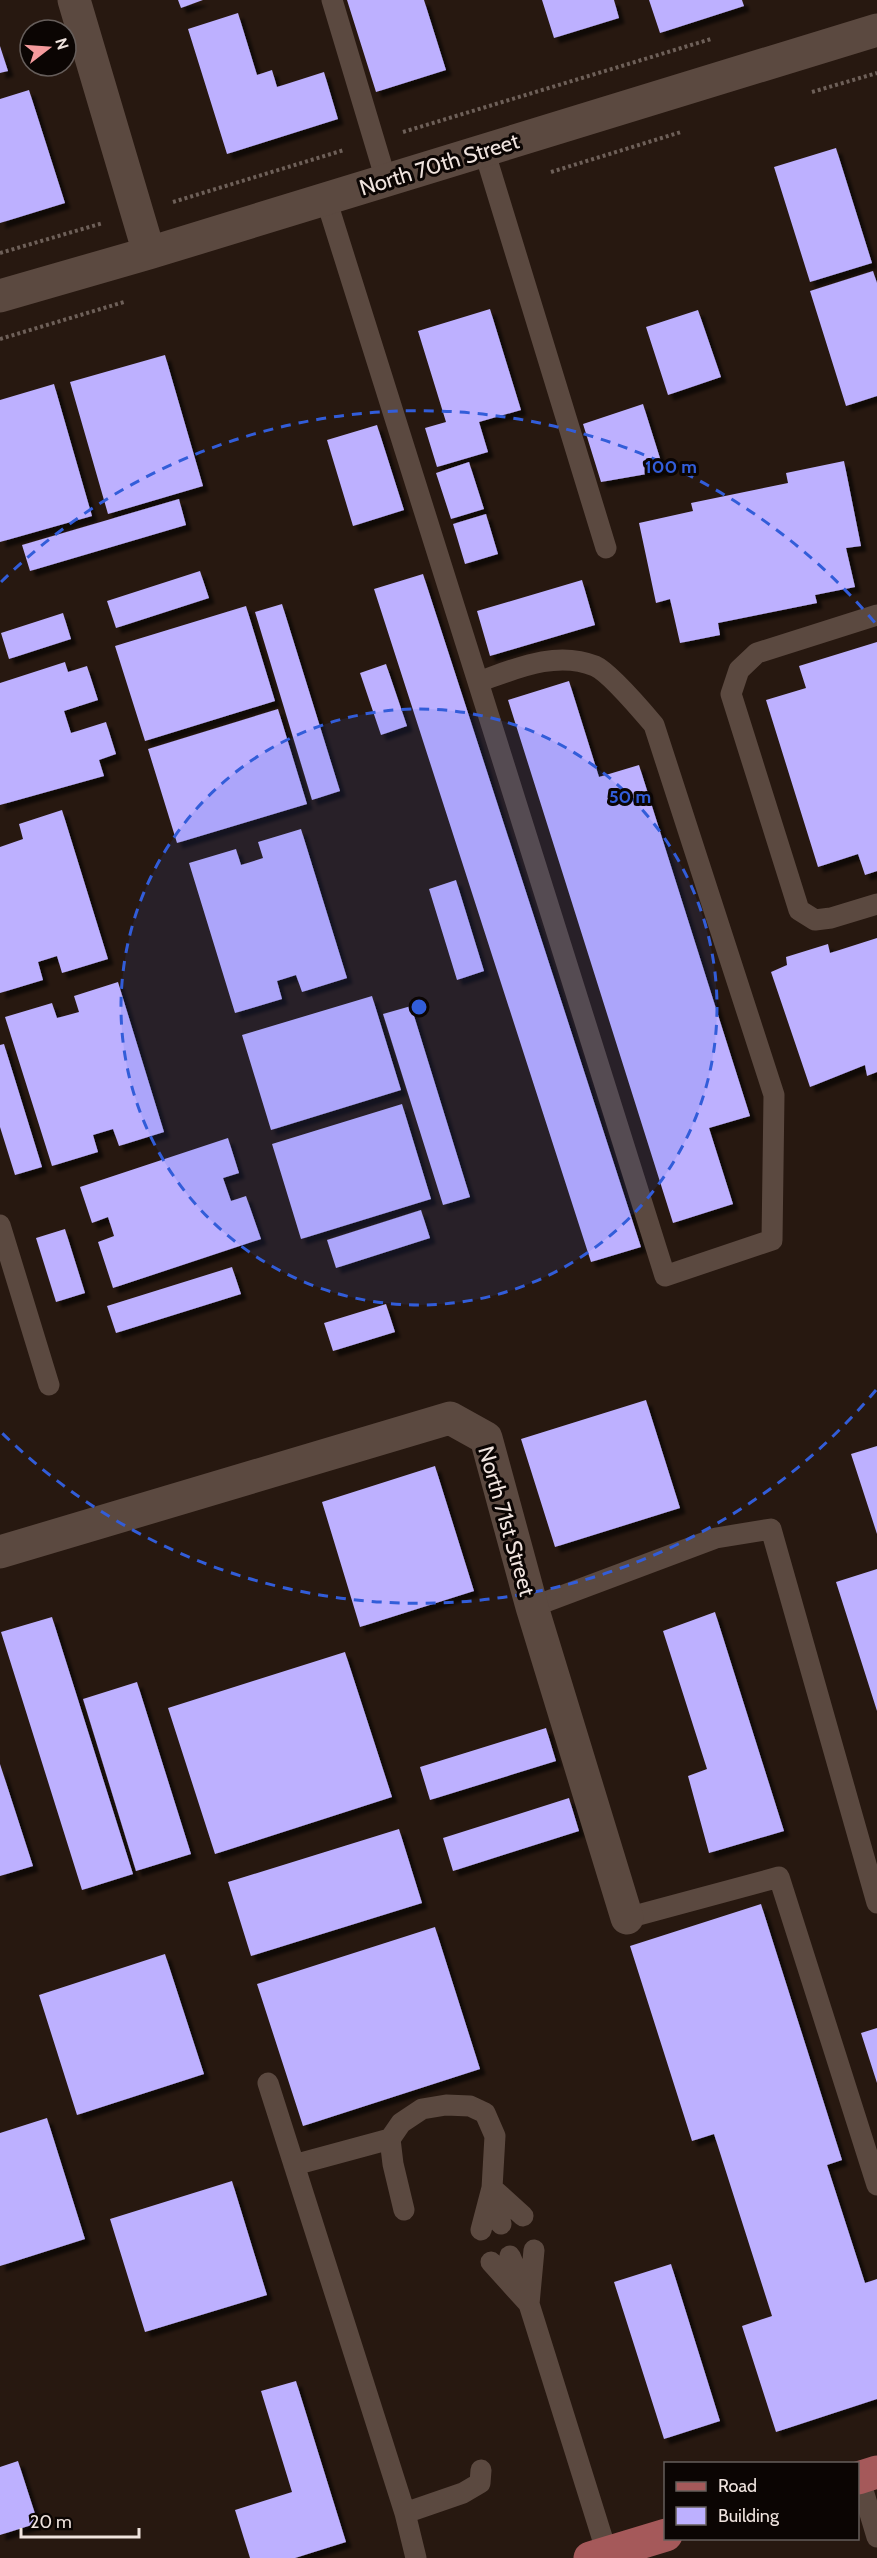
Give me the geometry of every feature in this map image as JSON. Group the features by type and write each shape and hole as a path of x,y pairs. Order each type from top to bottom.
{"main road":[{"path":"599,2556 664,2536"}],"street":[{"path":"74,0 149,253"},
{"name":"North 70th Street","path":"0,296 149,253 877,30"},
{"name":"North 71st Street","path":"0,1552 450,1418 486,1438 532,1607 627,1918"}],"lane":[{"path":"332,0 386,180"},
{"path":"484,150 606,548"},
{"path":"326,199 478,682 665,1276 772,1240 774,1095 654,725 626,694 596,667 557,658 478,682"},
{"path":"877,615 757,653 739,670 731,694 799,910 815,920 831,918 877,904"},
{"path":"0,1225 49,1385"},
{"path":"532,1607 716,1538 771,1529 877,1903"},
{"path":"627,1918 779,1877 877,2185"},
{"path":"268,2083 405,2513 416,2558"},
{"path":"294,2165 390,2139 401,2123 422,2109 446,2105 470,2106 485,2113 495,2136 491,2227"},
{"path":"390,2139 393,2164 404,2210"},
{"path":"492,2188 523,2216"},
{"path":"529,2304 534,2250"},
{"path":"500,2259 529,2304 599,2556"},
{"path":"405,2513 464,2493 480,2483 481,2470"},
{"path":"865,2475 877,2537"}],"path":[{"path":"0,253 715,38"}],"building":[{"path":"178,0 203,0 181,8"},
{"path":"347,0 424,0 446,70 376,92"},
{"path":"542,0 614,0 619,18 554,38"},
{"path":"649,0 742,0 744,6 660,33"},
{"path":"238,13 257,75 272,70 277,87 324,72 338,119 227,154 188,29"},
{"path":"0,46 8,71 0,73"},
{"path":"29,90 65,203 0,223 0,99"},
{"path":"836,148 872,263 810,282 774,167"},
{"path":"873,271 877,283 877,396 846,406 810,291"},
{"path":"490,309 521,410 479,422 488,452 437,467 425,428 446,422 418,331"},
{"path":"698,310 721,377 668,395 646,327"},
{"path":"165,355 203,486 108,514 70,382"},
{"path":"54,384 92,516 0,542 0,400"},
{"path":"643,404 664,471 601,482 583,424"},
{"path":"377,425 404,510 353,526 327,440"},
{"path":"844,461 861,546 846,548 855,587 815,595 817,603 718,623 720,635 680,643 670,599 656,603 639,523 693,511 691,503 788,483 786,473"},
{"path":"469,462 484,509 451,519 436,473"},
{"path":"179,499 186,525 30,571 22,545"},
{"path":"486,514 498,554 465,564 453,524"},
{"path":"200,571 209,598 116,628 107,601"},
{"path":"423,574 641,1247 591,1262 374,589"},
{"path":"582,580 595,625 490,656 477,611"},
{"path":"282,604 340,791 312,800 255,612"},
{"path":"246,606 275,701 145,741 115,646"},
{"path":"63,613 71,639 9,659 1,633"},
{"path":"877,642 877,871 865,875 858,854 818,867 766,700 806,688 799,666"},
{"path":"65,662 68,672 87,666 98,700 64,711 71,733 106,722 116,754 99,760 104,776 0,805 0,683"},
{"path":"386,664 407,726 381,735 360,673"},
{"path":"569,681 599,777 639,765 750,1116 709,1128 733,1204 673,1223 508,700"},
{"path":"278,709 307,804 177,843 148,749"},
{"path":"62,810 108,959 62,973 57,956 38,962 43,980 0,993 0,847 23,839 19,824"},
{"path":"301,829 347,978 302,992 296,975 277,981 282,999 235,1013 189,863 236,849 241,865 263,858 258,842"},
{"path":"456,880 484,971 457,980 429,889"},
{"path":"877,938 877,1072 867,1076 865,1065 810,1087 771,972 787,965 786,957 828,944 830,953"},
{"path":"118,982 164,1132 119,1146 113,1129 93,1135 98,1152 52,1166 5,1017 52,1003 57,1018 79,1012 74,996"},
{"path":"372,996 401,1090 271,1130 242,1035"},
{"path":"411,1006 470,1197 443,1205 383,1014"},
{"path":"4,1044 42,1167 15,1175 0,1127 0,1045"},
{"path":"402,1104 431,1199 301,1239 272,1144"},
{"path":"228,1138 239,1173 223,1178 231,1201 246,1196 261,1239 113,1288 98,1242 114,1236 108,1217 92,1223 80,1187"},
{"path":"421,1210 430,1238 336,1268 327,1240"},
{"path":"65,1229 85,1293 56,1302 36,1238"},
{"path":"232,1267 241,1294 116,1333 107,1306"},
{"path":"386,1304 395,1332 333,1351 324,1323"},
{"path":"646,1400 680,1508 555,1547 521,1439"},
{"path":"877,1446 877,1534 851,1454"},
{"path":"435,1466 474,1591 360,1627 322,1502"},
{"path":"877,1569 877,1711 836,1582"},
{"path":"715,1612 784,1831 709,1853 688,1776 707,1769 663,1631"},
{"path":"52,1617 133,1874 82,1890 1,1632"},
{"path":"345,1652 392,1797 215,1854 168,1708"},
{"path":"137,1682 191,1854 136,1871 83,1699"},
{"path":"546,1728 556,1761 430,1800 420,1767"},
{"path":"0,1764 33,1866 0,1876"},
{"path":"569,1798 579,1831 453,1871 443,1838"},
{"path":"399,1829 422,1903 251,1956 228,1882"},
{"path":"761,1904 842,2160 827,2165 865,2283 877,2279 877,2399 776,2432 742,2326 772,2316 714,2134 692,2141 630,1946"},
{"path":"435,1927 480,2069 303,2126 257,1984"},
{"path":"165,1954 204,2074 77,2115 39,1995"},
{"path":"877,2028 877,2083 861,2033"},
{"path":"47,2118 85,2239 0,2266 0,2133"},
{"path":"232,2181 267,2295 145,2332 110,2219"},
{"path":"671,2264 720,2421 664,2439 614,2282"},
{"path":"296,2381 346,2542 295,2558 250,2558 235,2510 292,2492 261,2391"},
{"path":"18,2461 38,2523 0,2535 0,2467"}]}
